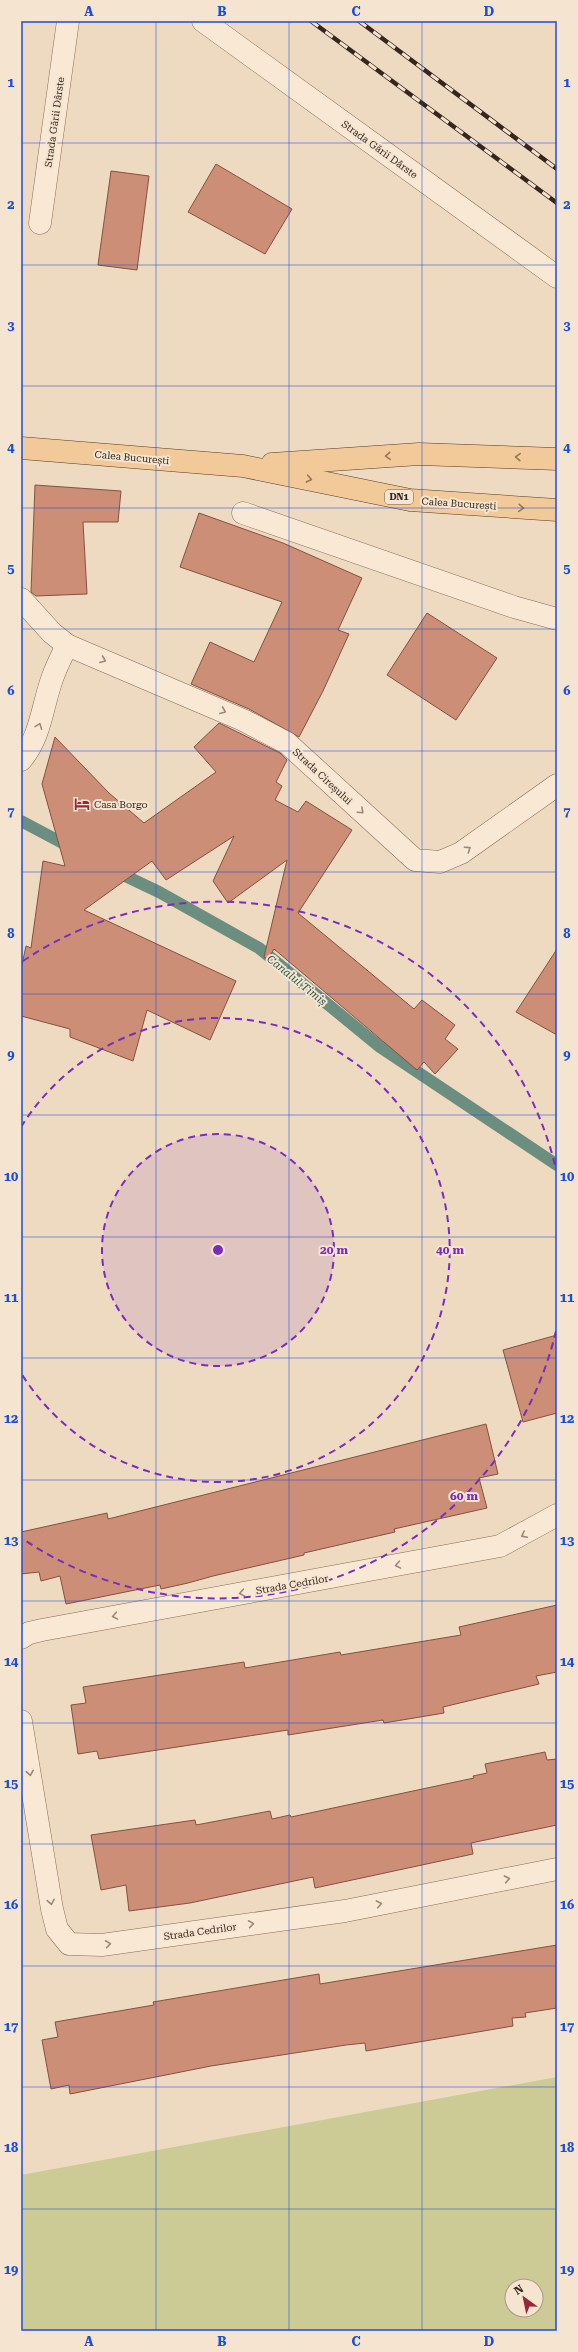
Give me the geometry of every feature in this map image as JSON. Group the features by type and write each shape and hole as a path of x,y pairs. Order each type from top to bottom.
{"main road":[{"name":"Calea București","path":"21,448 243,466 410,500 557,510"},
{"name":"Calea București","path":"243,466 419,454 557,459"}],"street":[{"name":"Strada Gării Dârste","path":"40,223 68,21"},
{"name":"Strada Gării Dârste","path":"203,21 557,277"},
{"path":"243,513 514,607 557,619"},
{"name":"Strada Cireșului","path":"21,599 41,621 67,645 243,720 287,743 415,860 440,862 462,853 557,785"},
{"path":"21,760 31,748 42,718 52,680 67,645"},
{"name":"Strada Cedrilor","path":"21,1638 29,1632 500,1546 557,1515"},
{"name":"Strada Cedrilor","path":"21,1721 52,1909 57,1929 69,1944 102,1945 345,1911 557,1869"}],"shaded area":[{"path":"557,2077 557,2331 21,2331 21,2175"}],"building":[{"path":"216,164 292,209 265,254 188,212"},
{"path":"111,171 149,176 137,270 98,265"},
{"path":"35,485 121,491 118,522 83,522 87,594 36,596 31,592"},
{"path":"199,513 283,543 362,578 338,630 349,634 323,691 299,737 249,709 191,684 210,642 254,662 282,602 180,567"},
{"path":"427,613 497,658 456,720 387,675"},
{"path":"219,723 280,753 287,760 276,782 282,786 275,800 298,812 306,801 352,830 298,913 414,1009 422,1000 455,1025 445,1039 458,1049 435,1074 424,1062 417,1070 274,949 268,959 264,957 287,860 228,903 213,881 234,836 166,880 152,861 84,910 236,981 210,1040 147,1010 133,1061 70,1037 70,1029 21,1016 21,969 26,946 31,948 43,861 65,866 42,784 55,737 109,793 144,823 216,772 194,747"},
{"path":"557,949 557,1035 516,1012"},
{"path":"557,1335 557,1413 523,1422 503,1350"},
{"path":"486,1424 498,1474 479,1478 487,1508 394,1529 395,1532 304,1553 304,1555 188,1583 161,1589 160,1585 66,1604 60,1576 41,1581 39,1572 21,1574 21,1532 107,1513 108,1519"},
{"path":"557,1605 557,1672 536,1676 539,1684 443,1707 444,1713 384,1723 383,1720 288,1735 288,1730 99,1759 97,1751 78,1754 71,1705 86,1703 83,1687 244,1662 245,1668 340,1652 341,1655 461,1635 459,1627"},
{"path":"545,1752 547,1760 557,1759 557,1825 471,1843 473,1854 315,1888 313,1877 190,1903 129,1911 126,1885 101,1890 91,1835 195,1820 196,1825 270,1811 272,1819 290,1815 291,1817 474,1778 473,1776 487,1773 485,1764"},
{"path":"557,1945 557,2008 525,2013 526,2017 512,2018 513,2026 366,2051 365,2043 346,2045 211,2066 70,2094 69,2085 51,2089 42,2040 58,2037 55,2022 154,2005 153,2002 319,1974 320,1984"}],"waterway":[{"name":"Canalul Timiș","path":"21,821 72,848"},
{"name":"Canalul Timiș","path":"115,871 159,892 259,948 380,1047 557,1165"}],"railway":[{"path":"311,21 557,203"},
{"path":"359,21 557,169"}],"place":[{"name":"Casa Borgo","path":"82,804"}]}
